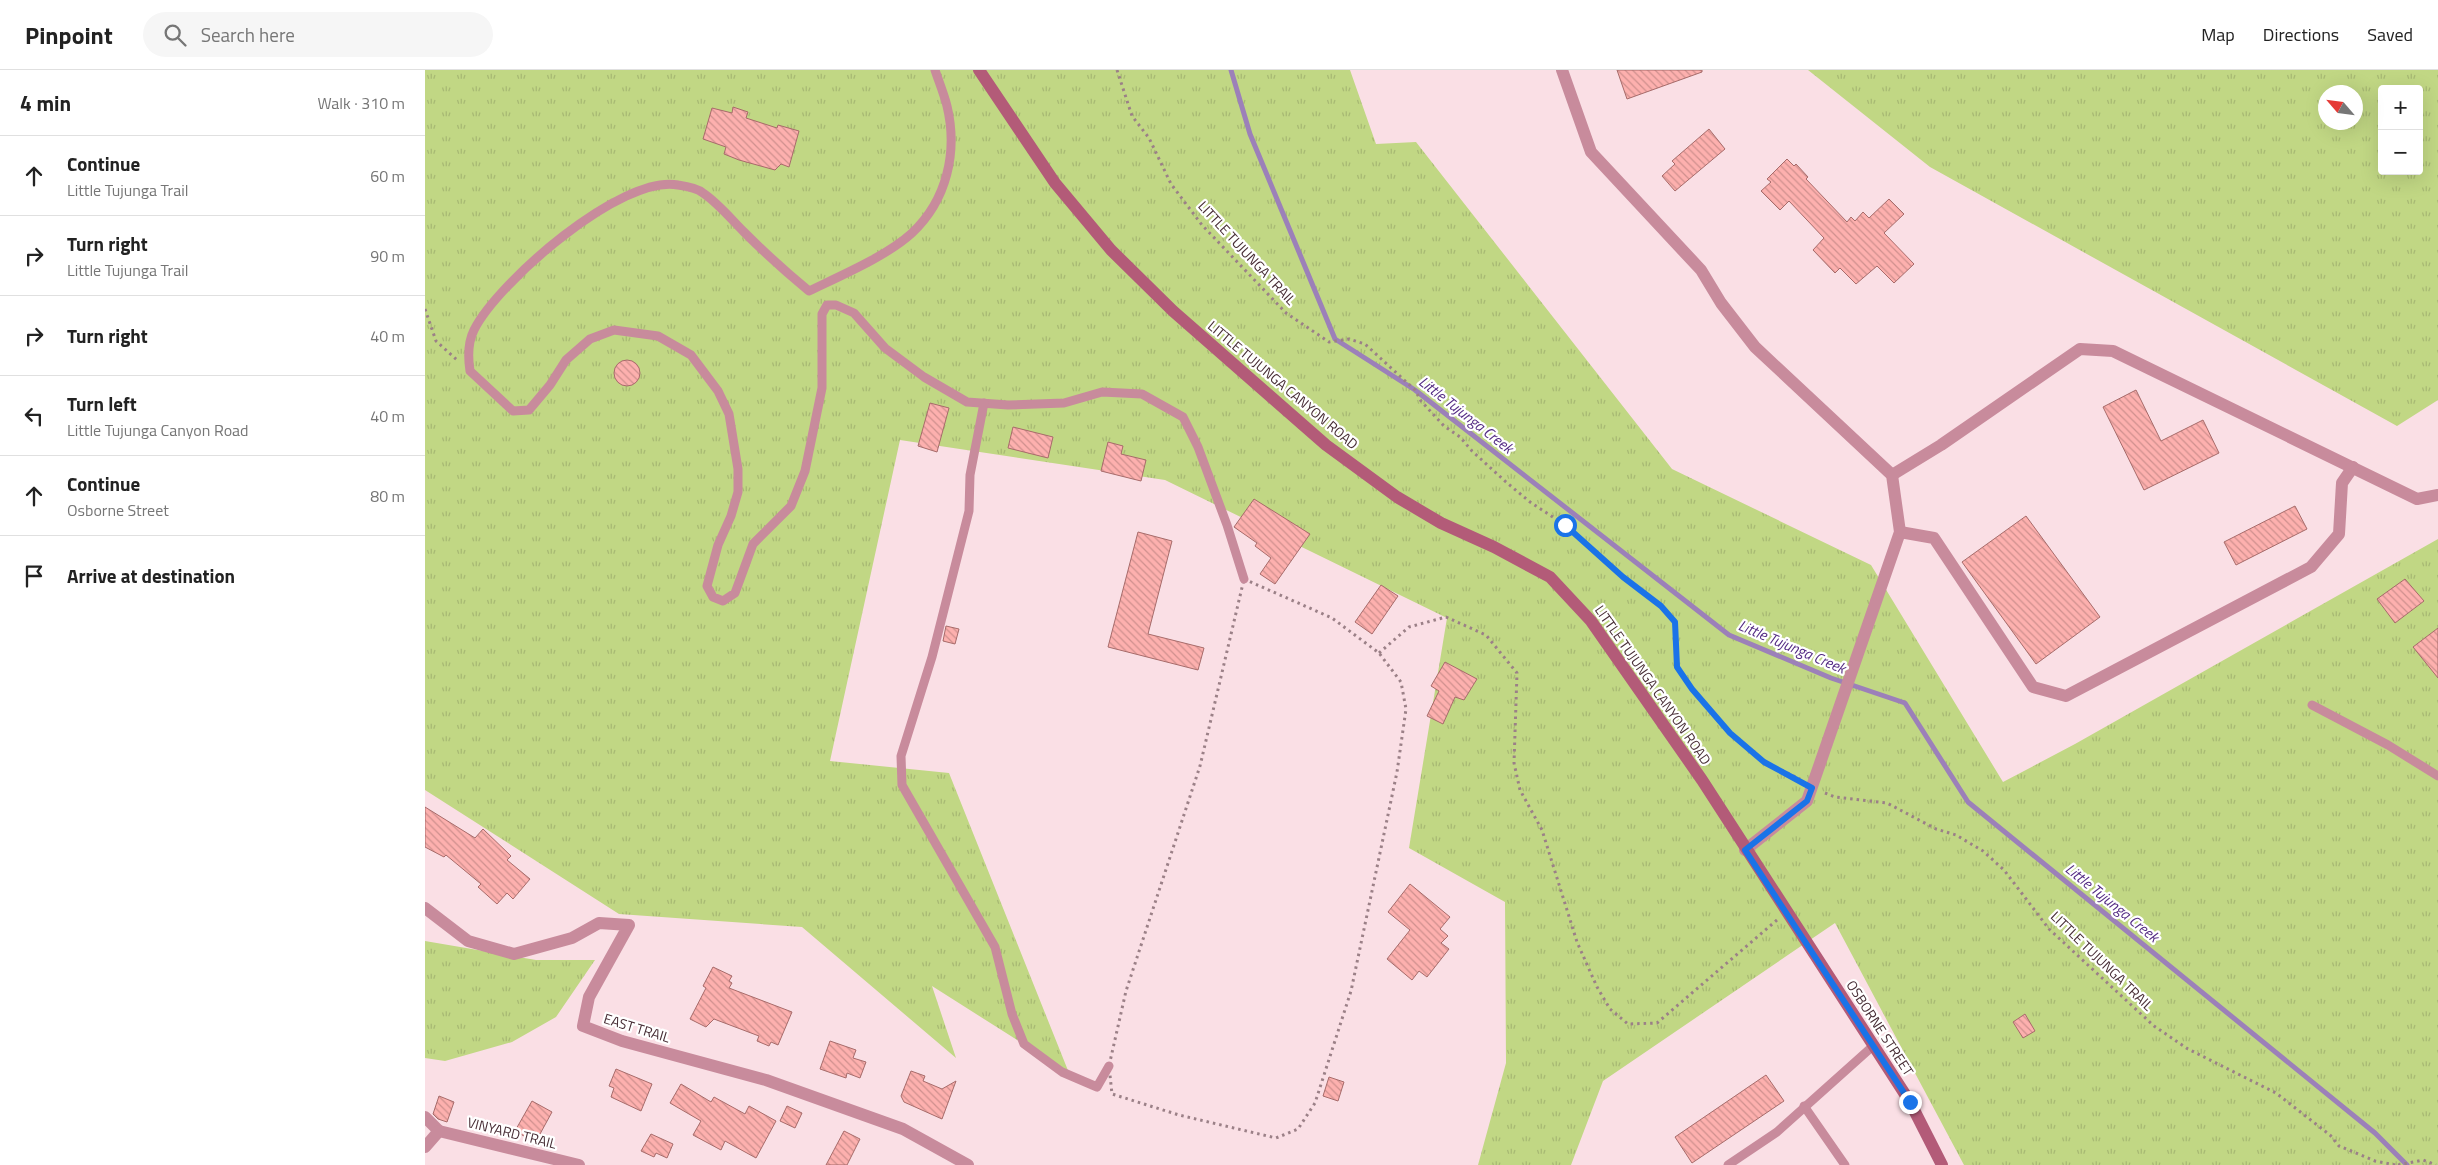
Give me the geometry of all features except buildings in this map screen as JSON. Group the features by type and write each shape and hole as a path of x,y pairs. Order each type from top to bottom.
{"main road":[{"name":"LITTLE TUJUNGA CANYON ROAD","path":"979,70 1055,183 1111,250 1173,311 1325,445 1397,497 1441,522 1495,547 1550,577 1591,621 1702,780 1745,850 1802,936"},
{"name":"OSBORNE STREET","path":"1802,936 1910,1102 1932,1142 1942,1165"}],"street":[{"path":"1562,70 1591,152 1701,270 1721,303 1755,347 1892,474 1900,532 1807,801 1745,850"},
{"path":"1892,474 1941,445 2080,349 2113,351 2417,498 2438,495"},
{"path":"1900,532 1934,538 2033,687 2065,696 2311,567 2339,534 2341,482 2353,467"},
{"name":"EAST TRAIL","path":"425,908 468,941 514,954 572,938 599,923 629,925 589,997 583,1026 622,1041 766,1080 903,1129 968,1165"},
{"path":"425,1117 439,1131 425,1147"},
{"name":"VINYARD TRAIL","path":"439,1131 579,1165"}],"lane":[{"path":"935,70 947,107 952,147 948,175 936,203 912,233 872,261 809,291 775,263 702,192 676,184 641,188 582,222 533,261 495,300 473,331 468,356 469,371 513,411 529,410 551,385 566,360 590,339 614,330 658,336 691,355 718,391 729,414 735,445 738,492 731,516 717,545 707,586 713,598 723,601 735,593 753,544 791,506 805,471 822,388 822,314 827,306 836,305 854,314 885,348 924,377 967,402 1009,405 1064,403 1101,392 1142,394 1183,417 1198,447 1227,525 1244,579"},
{"path":"985,403 970,474 969,511 932,657 901,756 902,785 995,947 1012,1014 1023,1044 1062,1072 1097,1087 1109,1066"},
{"path":"2312,705 2387,745 2438,776"},
{"path":"1728,1165 1777,1132 1873,1046"},
{"path":"1804,1106 1845,1165"}],"path":[{"name":"LITTLE TUJUNGA TRAIL","path":"1117,70 1132,116 1149,138 1171,184 1202,225 1286,313 1329,342 1349,339 1365,344 1415,390 1421,401 1444,426 1460,437 1471,451 1506,482 1529,502 1565,525 1623,577 1661,606 1675,622 1677,667 1692,689 1730,733 1764,762 1812,788 1835,797 1887,803 1936,829 1956,835 1983,851 2004,870 2049,929 2153,1026 2188,1049 2276,1093 2330,1135 2339,1146 2376,1163 2397,1165 2423,1160 2436,1165"},
{"path":"425,309 437,341 469,371"},
{"path":"1244,579 1332,618 1379,653 1401,682 1406,709 1397,772 1351,991 1315,1103 1298,1129 1276,1138 1179,1115 1112,1094 1109,1066 1127,991 1200,766 1244,579"},
{"path":"1379,653 1409,627 1446,617 1486,635 1517,673 1514,763 1520,790 1542,830 1577,942 1597,987 1610,1009 1628,1024 1657,1023 1786,912"}],"green space":[{"path":"425,70 1350,70 1376,144 1416,142 1672,469 1871,565 2003,782 2075,744 2438,539 2438,1165 1964,1165 1835,923 1603,1081 1571,1165 1478,1165 1506,1063 1505,902 1409,848 1447,618 1165,480 900,440 830,761 949,773 1069,1073 932,986 956,1058 802,927 619,914 425,790"},
{"path":"1808,70 2438,70 2438,400 2397,426 1930,167"},
{"path":"425,941 536,960 595,960 556,1017 512,1042 445,1061 425,1058"}],"waterway":[{"name":"Little Tujunga Creek","path":"1231,70 1250,134 1335,339 1415,390 1729,635 1831,678 1905,703 1968,802 2375,1133 2407,1165"}],"route":[{"path":"1565,525 1623,577 1661,606 1675,622 1677,667 1692,689 1730,733 1764,762 1801,780 1812,788 1807,801 1745,850 1910,1102"}]}
